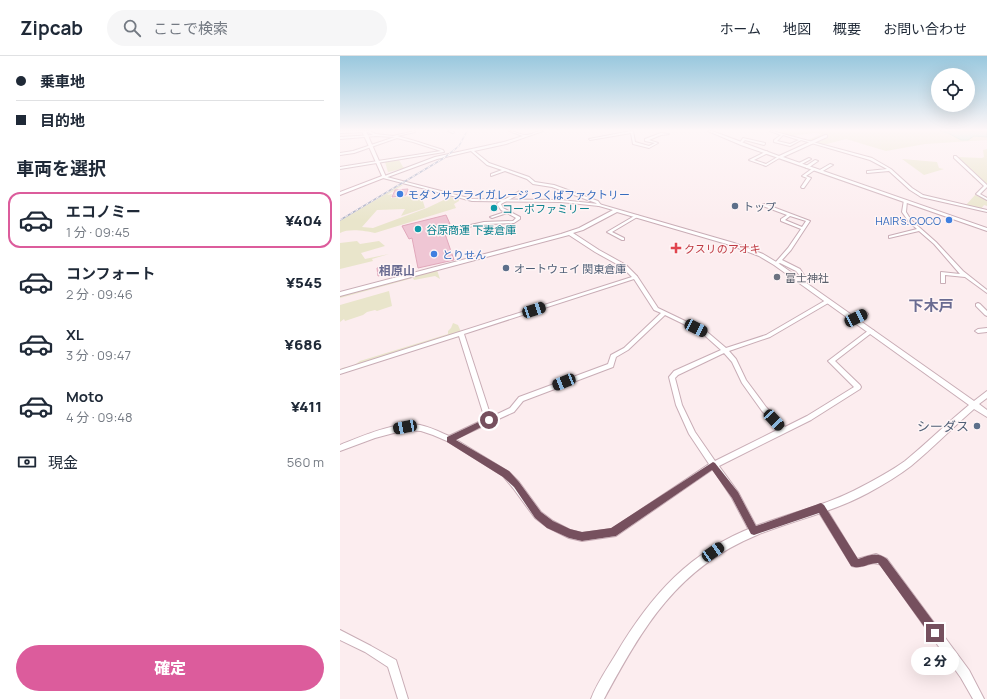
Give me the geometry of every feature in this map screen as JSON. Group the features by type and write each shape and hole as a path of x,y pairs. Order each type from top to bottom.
{"main road":[{"path":"340,194 384,177 378,162"}],"street":[{"path":"340,168 384,161"},
{"path":"384,177 428,161"},
{"path":"484,161 488,164 528,178 534,183 556,187 597,202 599,205"},
{"path":"754,161 766,165 773,161"},
{"path":"791,161 987,230"},
{"path":"799,164 806,161"},
{"path":"807,167 816,161"},
{"path":"873,161 890,170 911,189 922,196 987,211"},
{"path":"959,161 975,177 985,184 986,186 978,194 987,199"},
{"path":"820,171 831,165"},
{"path":"803,186 808,178 804,176 814,169"},
{"path":"492,175 504,170"},
{"path":"868,172 890,170"},
{"path":"384,177 466,199 502,202 561,201 599,205 732,244 778,262 828,301 987,414"},
{"path":"468,226 484,223 514,222 519,218 502,209 499,204 521,192"},
{"path":"905,201 904,214 967,276 987,292"},
{"path":"764,205 808,221 802,228 790,249 778,262"},
{"path":"340,294 570,233 617,210"},
{"path":"492,217 508,212"},
{"path":"789,215 782,220 802,228"},
{"path":"622,240 609,232 637,216"},
{"path":"890,238 919,230"},
{"path":"570,233 597,251 624,266 635,277 652,306 663,314 704,332 724,350 734,361 744,381 760,403 784,430"},
{"path":"943,282 943,273 967,276"},
{"path":"340,372 635,277"},
{"path":"754,531 735,495 689,428 678,405 672,377 676,373 724,350 768,336 828,301"},
{"path":"978,305 987,314"},
{"path":"449,439 512,410 521,399 611,366 613,356 626,349 663,314"},
{"path":"854,319 865,314"},
{"path":"978,331 987,330"},
{"path":"340,448 375,435 405,427 421,428 449,439 506,474 538,515 550,524 569,534 582,537 613,532 713,465 809,418 858,387 831,361 871,331"},
{"path":"461,333 489,420"},
{"path":"597,699 638,628 670,588 688,570 722,547 754,531 821,508 861,492 898,470 926,448 987,394"},
{"path":"821,508 855,563 858,564 872,558 879,558 884,562 965,674 979,699"},
{"path":"340,635 368,649 392,664 403,699"}],"shaded area":[{"path":"400,161 403,167 406,168 388,172 385,162"},
{"path":"905,161 937,162 939,168 944,169 924,175"},
{"path":"961,161 987,161 987,184 972,177 973,174"},
{"path":"403,185 387,195 392,194 391,198 421,195 425,208 401,216 405,209 377,210 362,227 373,228 427,208 450,197 459,199 459,201 454,204 456,208 375,233 353,230 340,233 340,221"},
{"path":"975,195 987,200 987,206 984,205 981,209 966,205"},
{"path":"357,241 360,244 379,241 385,246 361,253 365,259 389,254 372,259 373,261 340,269 340,243"},
{"path":"437,270 440,279 435,276 414,280 413,278 340,298 340,295"},
{"path":"389,291 392,306 377,311 367,312 363,315 345,321 344,319 340,322 340,305"},
{"path":"453,323 458,325 461,332 340,371 342,368 353,366 360,361 448,334 448,331"}],"building":[{"name":"モダンサプライガレージ つくばファクトリー","path":"408,189 406,195 392,197 395,190"},
{"path":"446,215 450,224 442,225 454,260 418,268 412,238 409,239 402,226"},
{"path":"388,265 390,273 378,276 377,268"}],"railway":[{"path":"340,220 439,161"}],"place":[{"name":"モダンサプライガレージ つくばファクトリー","path":"400,194"},
{"name":"トップ","path":"735,206"},
{"name":"コーポファミリー","path":"494,208"},
{"name":"HAIR’s.COCO","path":"949,220"},
{"name":"谷原商運 下妻倉庫","path":"418,229"},
{"name":"クスリのアオキ","path":"676,248"},
{"name":"とりせん","path":"434,254"},
{"name":"オートウェイ 関東倉庫","path":"506,268"},
{"name":"富士神社","path":"777,277"},
{"name":"シーダス","path":"977,426"}],"district":[{"name":"相原山","path":"397,270"},
{"name":"下木戸","path":"931,305"}],"route":[{"path":"489,420 449,439 506,474 538,515 550,524 569,534 582,537 613,532 713,465 735,495 754,531 821,508 855,563 858,564 872,558 879,558 884,562 935,633"}]}
